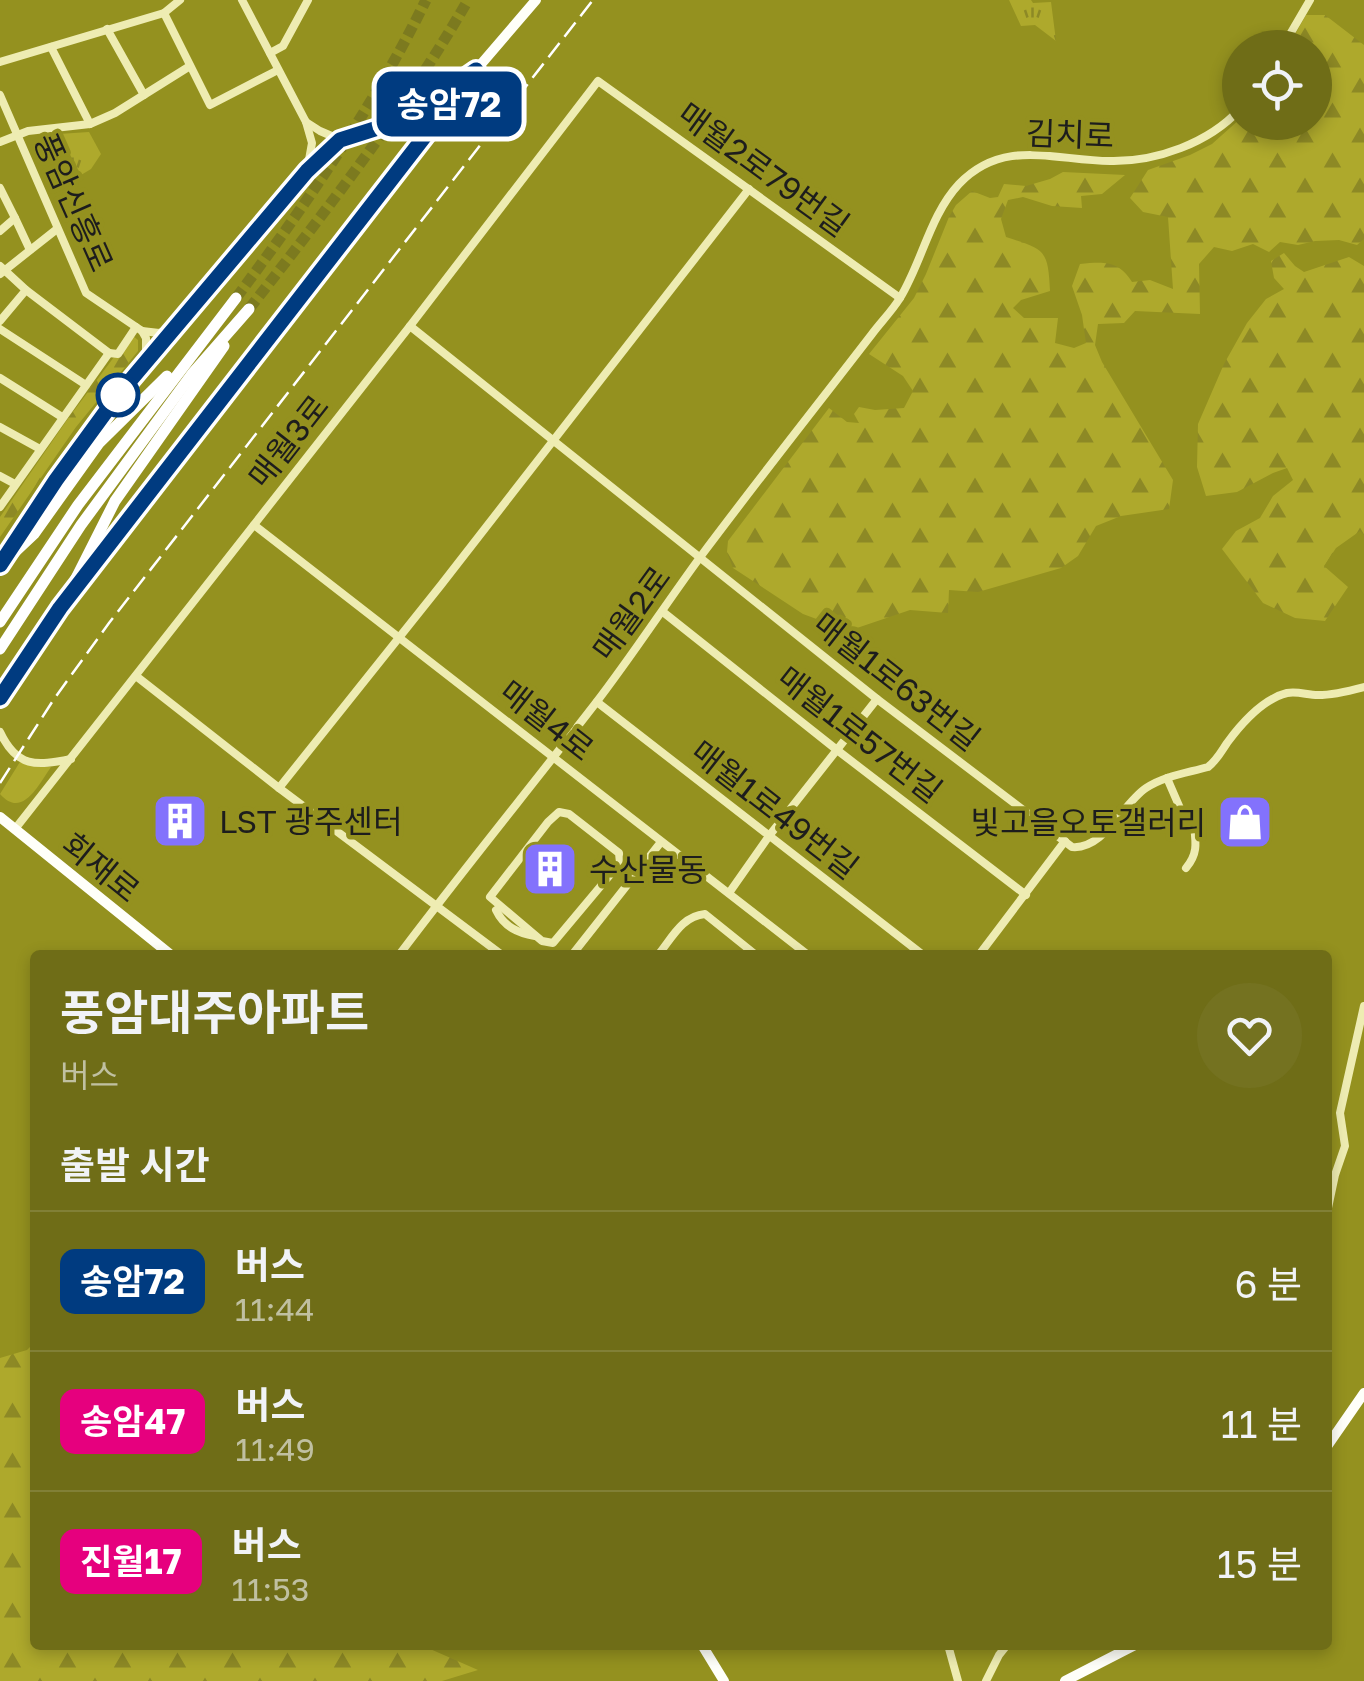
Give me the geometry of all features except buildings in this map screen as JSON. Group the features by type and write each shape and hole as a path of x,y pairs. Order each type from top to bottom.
{"highway":[{"path":"0,622 78,505 236,298"},
{"path":"0,650 92,510 192,374 249,309 115,501 60,608"},
{"path":"0,566 34,534 99,443 195,349"}],"main road":[{"path":"476,70 536,0"},
{"name":"회재로","path":"0,817 165,950"},
{"path":"1332,1439 1364,1393"},
{"path":"705,1650 724,1681"},
{"path":"1065,1681 1124,1650"}],"street":[{"path":"0,62 164,14 180,0"},
{"path":"242,0 306,122 312,142 307,171"},
{"path":"270,53 283,46 308,0"},
{"path":"1292,30 1310,0"},
{"path":"164,14 210,104 278,70"},
{"path":"107,29 144,95"},
{"path":"50,47 90,124"},
{"path":"0,142 28,130 90,124 190,66"},
{"path":"0,566 118,395 307,171 340,140 418,110 476,70"},
{"path":"0,698 60,608 476,70"},
{"name":"매월2로79번길","path":"598,81 900,298"},
{"name":"매월3로","path":"15,830 598,81"},
{"name":"풍암신흥로","path":"0,95 86,293 139,329"},
{"path":"306,122 340,140"},
{"name":"김치로","path":"900,298 942,210 960,184 976,170 1020,154 1112,162 1142,159 1204,137 1222,124"},
{"path":"0,188 30,250"},
{"path":"279,788 748,189"},
{"path":"0,231 15,218"},
{"path":"57,229 1,270 109,352 118,354 139,329"},
{"path":"0,321 26,290"},
{"name":"매월2로","path":"403,950 597,702 700,559 900,298"},
{"name":"매월1로63번길","path":"410,326 877,700 1064,841"},
{"path":"139,329 159,333 173,328"},
{"path":"0,329 86,385"},
{"path":"139,329 146,338 146,361"},
{"path":"0,507 109,352"},
{"path":"0,378 62,417"},
{"path":"0,426 40,450"},
{"path":"0,476 15,484"},
{"name":"매월4로","path":"254,525 802,950"},
{"name":"매월1로57번길","path":"663,612 1026,895"},
{"path":"136,676 495,950"},
{"path":"983,950 1064,841 1077,848 1091,842 1144,790 1167,778 1213,764 1250,718 1282,694 1325,695 1364,687"},
{"path":"729,893 877,700"},
{"name":"매월1로49번길","path":"597,702 917,950"},
{"path":"0,732 12,750 28,763 71,759"},
{"path":"1167,778 1183,815 1194,826 1196,852 1186,868"},
{"path":"496,910 516,933 541,943 553,943 620,863 619,852 569,814 556,812 490,897 541,943"},
{"path":"576,950 661,842"},
{"path":"620,863 636,874"},
{"path":"662,950 686,920 699,914 705,914 750,950"},
{"path":"1332,1186 1345,1146 1340,1113 1364,1006"},
{"path":"949,1650 958,1681"},
{"path":"986,1681 1003,1650"}],"green space":[{"path":"1009,0 1051,2 1056,41 1035,25 1021,26"},
{"path":"1306,15 1325,15 1364,45 1364,239 1357,245 1339,240 1298,245 1280,242 1269,252 1253,244 1232,251 1214,247 1199,264 1200,314 1135,311 1124,323 1098,324 1095,345 1102,362 1173,480 1169,509 1121,516 1096,526 1078,556 1061,568 978,592 949,590 948,613 910,610 854,629 803,614 733,568 728,541 829,408 847,422 859,423 854,414 859,407 904,408 913,391 903,376 869,354 914,298 956,205 972,191 998,197 1004,184 1026,186 1063,172 1125,175 1102,194 1081,196 1082,208 1052,206 1023,197 1008,200 1001,219 1006,237 1037,249 1048,267 1050,291 1021,300 1013,308 1024,318 1058,318 1055,343 1074,348 1086,343 1072,286 1080,264 1110,264 1132,282 1150,280 1173,289 1168,217 1143,212 1130,198 1148,170 1190,155 1222,135 1222,140 1332,140 1332,30 1298,30"},
{"path":"89,132 101,154 91,169 81,175 59,134"},
{"path":"1284,253 1304,272 1349,257 1364,266 1364,535 1360,531 1336,548 1324,566 1348,587 1325,621 1295,618 1263,603 1222,549 1236,531 1260,518 1273,496 1293,480 1287,468 1237,492 1206,496 1197,467 1198,424 1247,323 1266,299 1284,289 1274,278 1271,261"},
{"path":"133,336 138,340 138,351 76,427 0,537 0,517 67,420"},
{"path":"23,757 40,767 51,767 29,797 15,803 0,794"},
{"path":"30,1347 30,1650 432,1650 478,1670 442,1681 0,1681 0,1358"}],"tunnel":[{"path":"236,298 338,153 426,0"},
{"path":"249,309 392,120 468,0"}],"railway":[{"path":"0,783 109,623 593,0"}],"bus line":[{"name":"송암72","path":"0,565 118,395 307,171 340,140 418,110 476,70 60,608 0,698"}],"place":[{"name":"LST 광주센터","path":"180,821"},
{"name":"빛고을오토갤러리","path":"1245,822"},
{"name":"수산물동","path":"550,869"}]}
